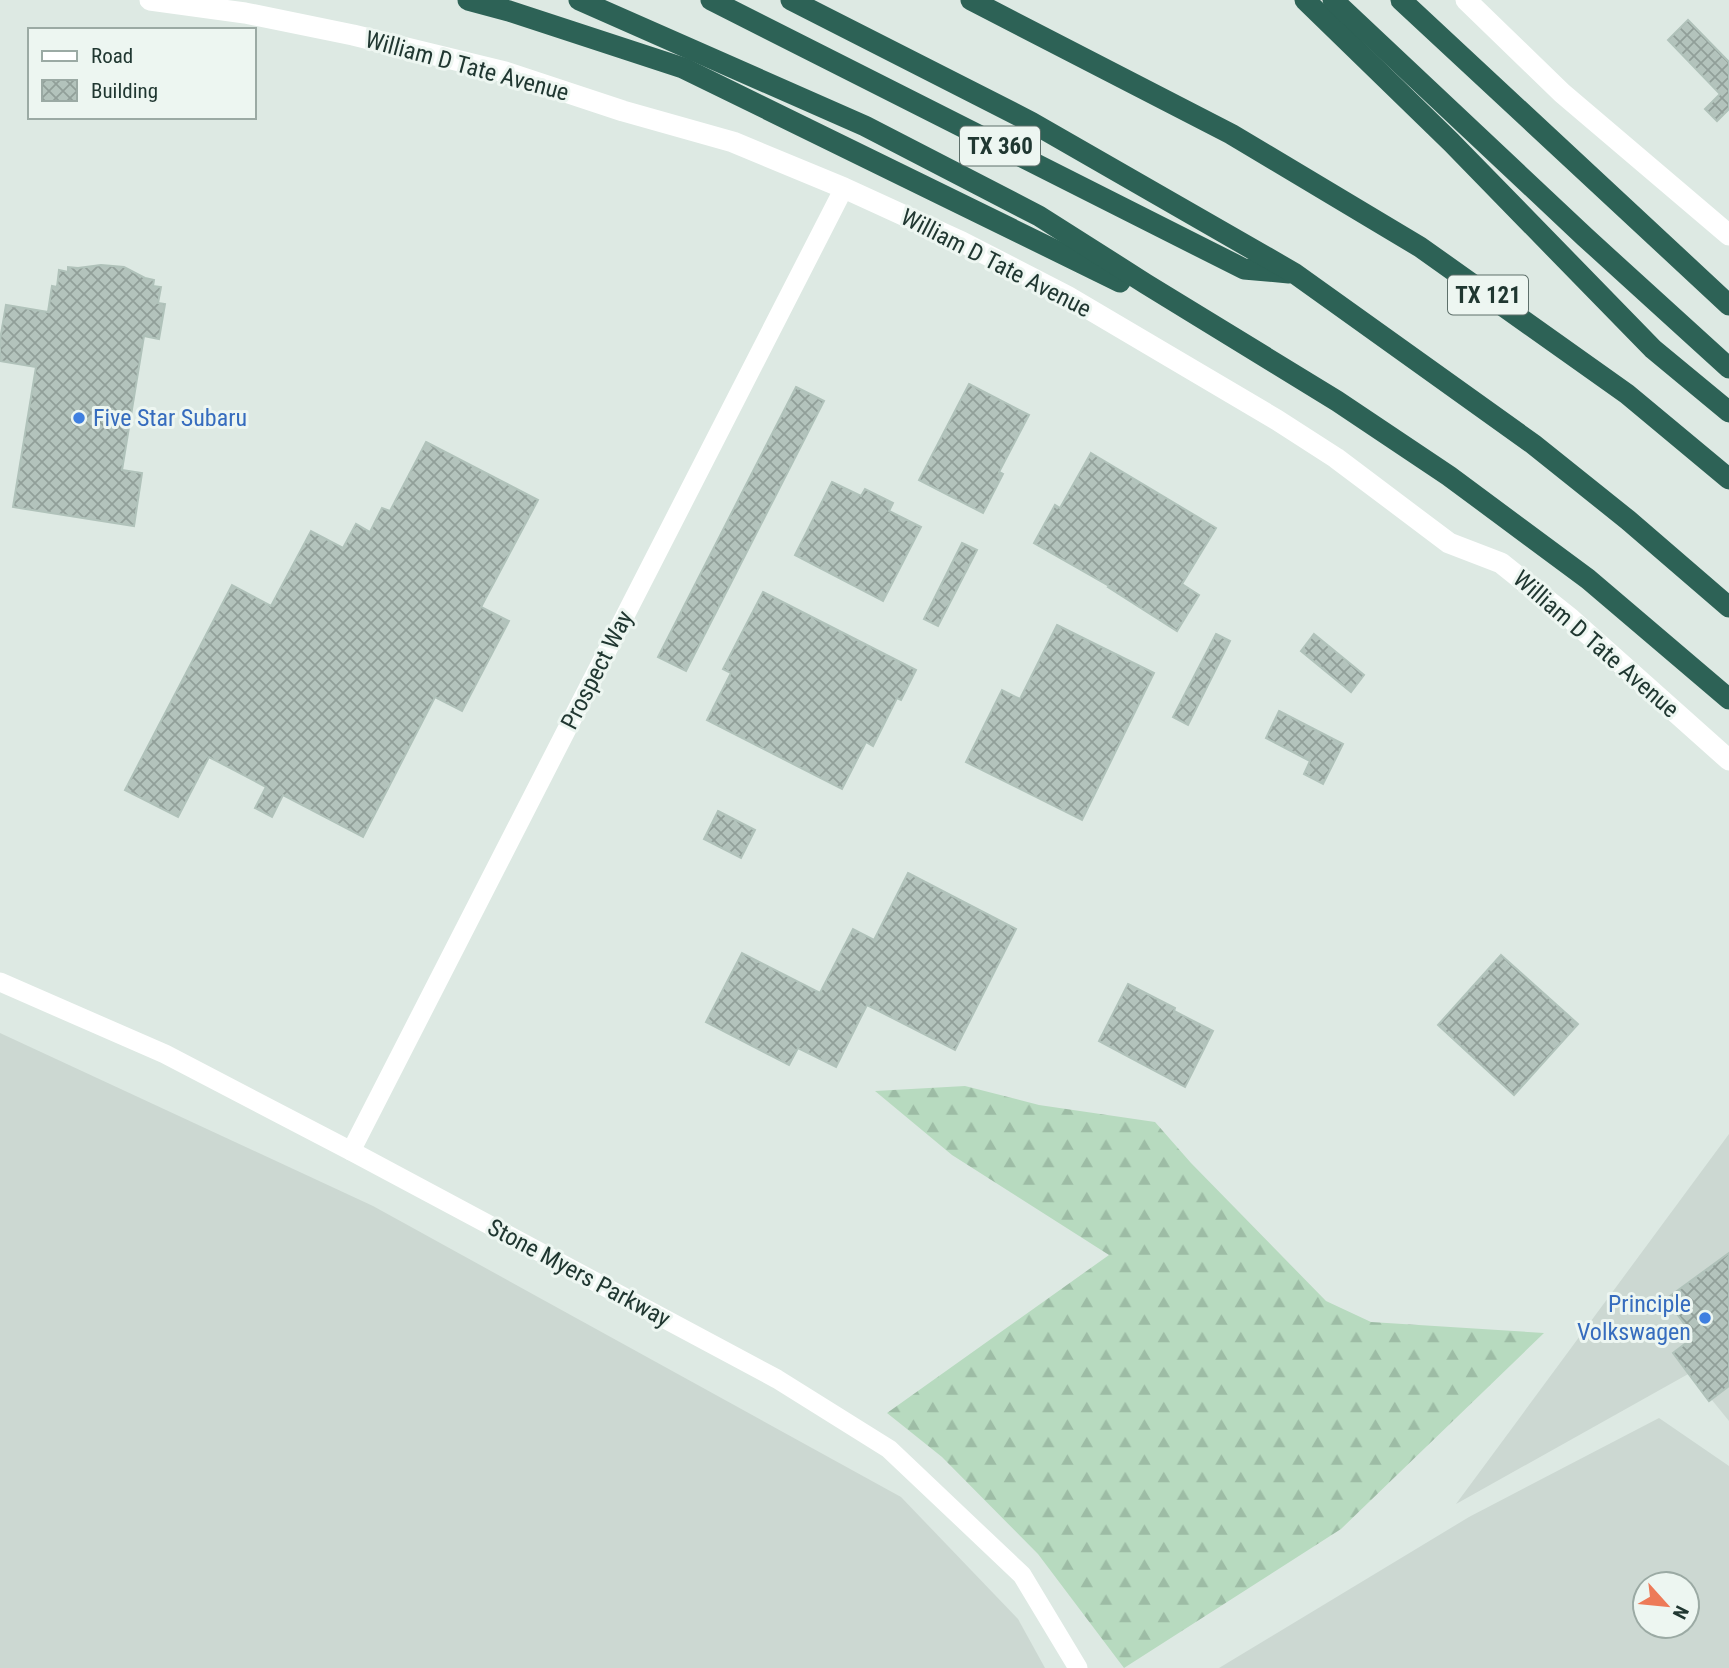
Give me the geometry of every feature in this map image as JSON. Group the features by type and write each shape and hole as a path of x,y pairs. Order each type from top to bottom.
{"highway":[{"path":"468,0 683,68 1124,283 1146,285"},
{"path":"579,0 864,126 1039,216 1146,285 1337,401 1449,476 1588,579 1729,699"},
{"name":"TX 360","path":"711,0 1244,269 1294,273"},
{"path":"791,0 1031,122 1294,273 1533,444 1628,520 1729,607"},
{"name":"TX 121","path":"971,0 1231,134 1420,247 1627,394 1729,479"},
{"path":"1305,0 1451,142 1653,349 1729,412"},
{"path":"1333,0 1729,368"},
{"path":"1401,0 1729,306"}],"main road":[{"name":"William D Tate Avenue","path":"150,0 245,13 353,35 505,72 623,111 733,142 844,188 962,242 1067,296 1336,458 1449,543 1501,563 1571,619 1729,760"},
{"path":"1466,0 1562,93 1729,236"}],"street":[{"name":"Prospect Way","path":"351,1151 844,188"},
{"name":"Stone Myers Parkway","path":"0,982 165,1054 351,1151 777,1380 889,1449 1022,1575 1077,1668"}],"shaded area":[{"path":"0,1033 373,1206 901,1497 1018,1619 1045,1668 0,1668"},
{"path":"1729,1134 1729,1421 1690,1373 1456,1504"},
{"path":"1659,1418 1729,1466 1729,1668 1219,1668 1469,1517"}],"green space":[{"path":"965,1086 1039,1105 1155,1122 1191,1163 1326,1301 1371,1322 1544,1333 1341,1529 1124,1668 1038,1554 942,1457 887,1413 1109,1255 952,1155 875,1091"}],"building":[{"path":"1688,20 1729,62 1729,109 1717,121 1705,109 1720,94 1668,40"},
{"name":"Five Star Subaru","path":"68,267 124,267 154,280 153,286 161,287 158,303 165,304 159,339 144,336 122,470 142,473 134,526 13,507 36,367 0,361 0,340 6,305 48,312 52,286 57,287 59,270 68,272"},
{"path":"969,384 1029,415 999,472 1003,474 983,513 919,480"},
{"path":"796,387 824,401 686,671 658,657"},
{"path":"426,442 538,500 481,607 509,621 462,711 435,697 363,837 283,795 272,817 255,808 266,787 209,757 178,817 125,790 232,585 271,606 311,531 343,548 356,524 370,532 382,508 390,511"},
{"path":"1091,453 1216,528 1182,584 1199,595 1177,631 1109,586 1034,543 1055,505 1060,508"},
{"path":"832,482 861,496 865,489 893,503 889,511 921,527 883,601 795,555"},
{"path":"962,543 977,550 938,626 924,619"},
{"path":"763,592 916,670 901,700 897,698 873,746 866,742 842,789 707,720 731,673 723,669"},
{"path":"1057,625 1154,673 1082,820 966,762 1002,690 1020,699"},
{"path":"1216,634 1230,641 1188,725 1173,717"},
{"path":"1314,634 1364,675 1351,692 1301,651"},
{"path":"1279,711 1343,744 1323,784 1304,774 1310,761 1266,738"},
{"path":"718,811 755,830 741,858 704,839"},
{"path":"908,873 1016,929 955,1050 867,1005 836,1067 798,1048 789,1065 706,1022 742,953 820,993 853,929 874,940"},
{"path":"1501,955 1578,1024 1514,1095 1438,1025"},
{"path":"1128,984 1213,1031 1185,1087 1099,1041"},
{"name":"Principle Volkswagen","path":"1729,1253 1729,1386 1709,1401 1673,1353 1694,1337 1666,1299"}],"place":[{"name":"Five Star Subaru","path":"79,418"},
{"name":"Principle Volkswagen","path":"1705,1318"}]}
